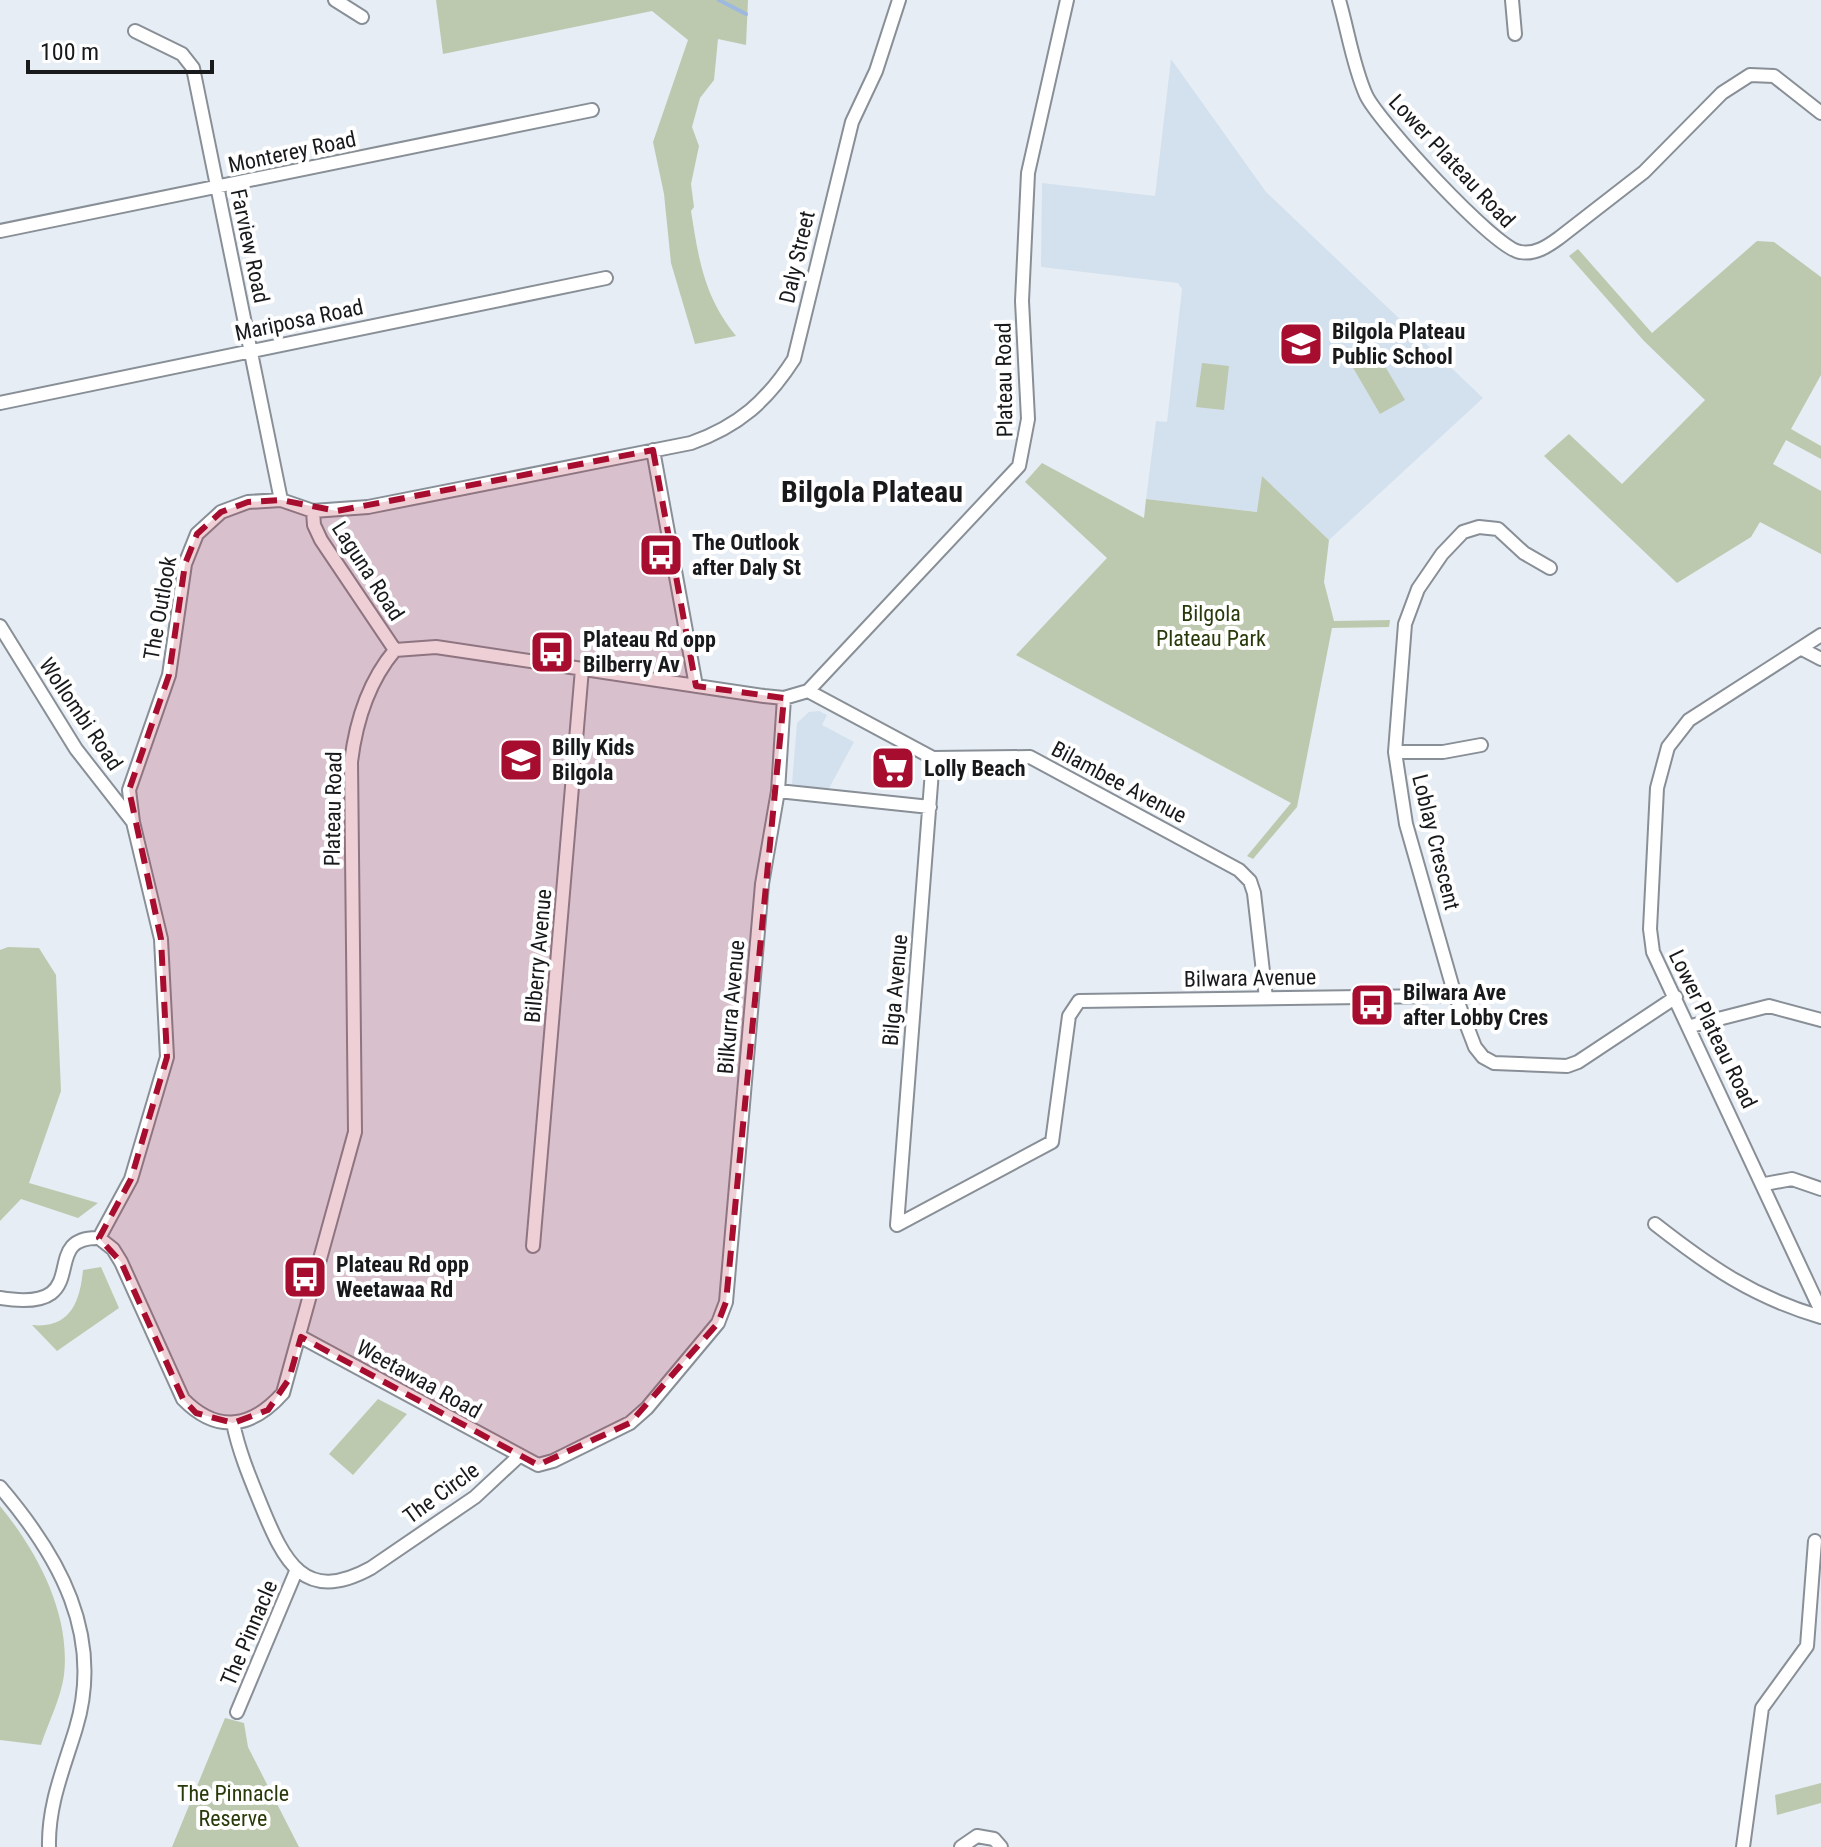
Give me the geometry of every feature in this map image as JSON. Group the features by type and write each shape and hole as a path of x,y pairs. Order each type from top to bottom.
{"street":[{"path":"335,0 362,17"},
{"name":"Daly Street","path":"653,450 716,434 753,412 774,391 794,359 852,122 876,71 899,0"},
{"name":"Plateau Road","path":"808,691 1019,466 1028,419 1022,301 1028,173 1067,0"},
{"name":"Lower Plateau Road","path":"1339,0 1360,78 1377,113 1477,222 1502,245 1518,252 1546,247 1559,238 1644,172 1722,93 1750,75 1774,76 1821,113"},
{"path":"1512,0 1515,34"},
{"name":"Farview Road","path":"135,31 182,54 193,68 281,500"},
{"name":"Monterey Road","path":"0,231 592,110"},
{"name":"Mariposa Road","path":"0,403 606,278"},
{"path":"653,450 696,686"},
{"name":"The Outlook","path":"99,1238 131,1179 167,1057 161,939 133,822 129,790 169,675 185,564 197,534 221,512 248,502 281,500 313,511 368,507 653,450"},
{"name":"Laguna Road","path":"313,511 314,525 321,540 395,650"},
{"name":"Loblay Crescent","path":"1454,992 1406,824 1395,752 1405,624 1418,589 1442,554 1463,532 1479,527 1498,529 1524,553 1550,568"},
{"name":"Wollombi Road","path":"0,626 76,749 133,822"},
{"name":"Lower Plateau Road","path":"1821,635 1689,720 1668,747 1657,788 1650,929 1653,952 1765,1184 1821,1314"},
{"path":"395,650 436,647 784,698 808,691"},
{"path":"1802,649 1821,659"},
{"name":"Plateau Road","path":"233,1423 268,1410 283,1393 301,1337 355,1132 351,762 354,741 374,679 395,650"},
{"name":"Bilberry Avenue","path":"533,1246 582,669"},
{"name":"Bilambee Avenue","path":"808,691 933,758 1030,757 1239,870 1250,881 1254,893 1266,998"},
{"name":"Bilkurra Avenue","path":"519,1456 545,1464 630,1423 647,1408 719,1319 726,1302 762,884 778,791 784,698"},
{"path":"1395,752 1443,752 1481,745"},
{"name":"Bilga Avenue","path":"897,1225 933,758"},
{"path":"778,791 930,807"},
{"path":"1454,992 1475,1047 1483,1057 1494,1063 1567,1066 1578,1062 1676,997"},
{"name":"Bilwara Avenue","path":"897,1225 1052,1142 1069,1016 1079,1001 1437,996 1454,992"},
{"path":"1691,1026 1769,1006 1821,1020"},
{"path":"1765,1184 1792,1179 1821,1189"},
{"path":"1655,1224 1740,1285 1773,1302 1821,1314"},
{"path":"0,1298 35,1302 47,1298 58,1287 71,1247 79,1241 99,1238 113,1249 183,1399 196,1413 233,1423 237,1446 276,1541 286,1560 297,1569"},
{"name":"Weetawaa Road","path":"301,1337 519,1456"},
{"name":"The Circle","path":"297,1569 310,1580 330,1583 353,1578 475,1497 519,1456"},
{"path":"0,1487 47,1552 75,1604 83,1635 84,1664 77,1724 48,1823 49,1847"},
{"path":"1743,1847 1762,1708 1807,1646 1815,1541"},
{"name":"The Pinnacle","path":"237,1712 297,1569"},
{"path":"961,1847 977,1836 994,1839 1001,1847"}],"highlighted area":[{"path":"653,450 696,686 784,698 726,1302 718,1323 630,1423 538,1465 301,1337 289,1379 268,1410 233,1423 196,1413 183,1399 121,1262 99,1238 131,1179 167,1057 161,939 129,790 169,675 185,564 197,534 221,512 248,502 281,500 337,511"}],"shaded area":[{"name":"Bilgola Plateau Public School","path":"1171,59 1266,192 1483,398 1329,540 1262,476 1258,512 1146,499 1156,421 1167,422 1182,289 1178,283 1041,267 1042,183 1155,196"},
{"path":"819,711 827,715 822,725 854,742 828,790 792,784 797,723 809,712"}],"green space":[{"path":"436,0 748,0 746,45 718,39 714,80 700,98 692,127 699,146 691,184 694,207 691,211 697,246 710,292 736,336 695,344 671,263 664,194 653,142 688,40 652,11 443,54"},
{"path":"1757,241 1774,242 1821,277 1821,375 1791,429 1821,446 1821,459 1786,440 1773,464 1821,491 1821,554 1760,522 1751,537 1677,583 1544,456 1569,434 1622,484 1705,400 1644,341 1569,256 1578,249 1652,333"},
{"path":"1376,351 1405,400 1380,414 1352,366"},
{"path":"1202,363 1229,366 1224,410 1196,407"},
{"name":"Bilgola Plateau Park","path":"1042,463 1144,518 1146,499 1257,512 1262,476 1329,540 1324,582 1334,621 1390,620 1389,627 1332,628 1297,807 1253,859 1247,856 1291,803 1016,655 1107,558 1025,482"},
{"path":"8,947 39,948 56,975 61,1091 29,1183 98,1203 78,1218 21,1199 0,1221 0,950"},
{"path":"101,1267 119,1308 57,1351 32,1325 56,1323 64,1318 76,1303 83,1270"},
{"path":"378,1399 407,1414 353,1475 329,1454"},
{"path":"0,1506 38,1563 57,1607 62,1629 64,1675 41,1745 0,1740"},
{"name":"The Pinnacle Reserve","path":"225,1718 244,1723 248,1747 299,1847 172,1847"},
{"path":"1821,1783 1821,1803 1777,1815 1775,1795"}],"waterway":[{"path":"719,0 746,14"}],"place":[{"name":"Bilgola Plateau Public School","path":"1301,344"},
{"name":"The Outlook after Daly St","path":"661,555"},
{"name":"Plateau Rd opp Bilberry Av","path":"552,652"},
{"name":"Billy Kids Bilgola","path":"521,760"},
{"name":"Lolly Beach","path":"893,768"},
{"name":"Bilwara Ave after Lobby Cres","path":"1372,1005"},
{"name":"Plateau Rd opp Weetawaa Rd","path":"305,1277"}],"district":[{"name":"Bilgola Plateau","path":"872,491"}]}
